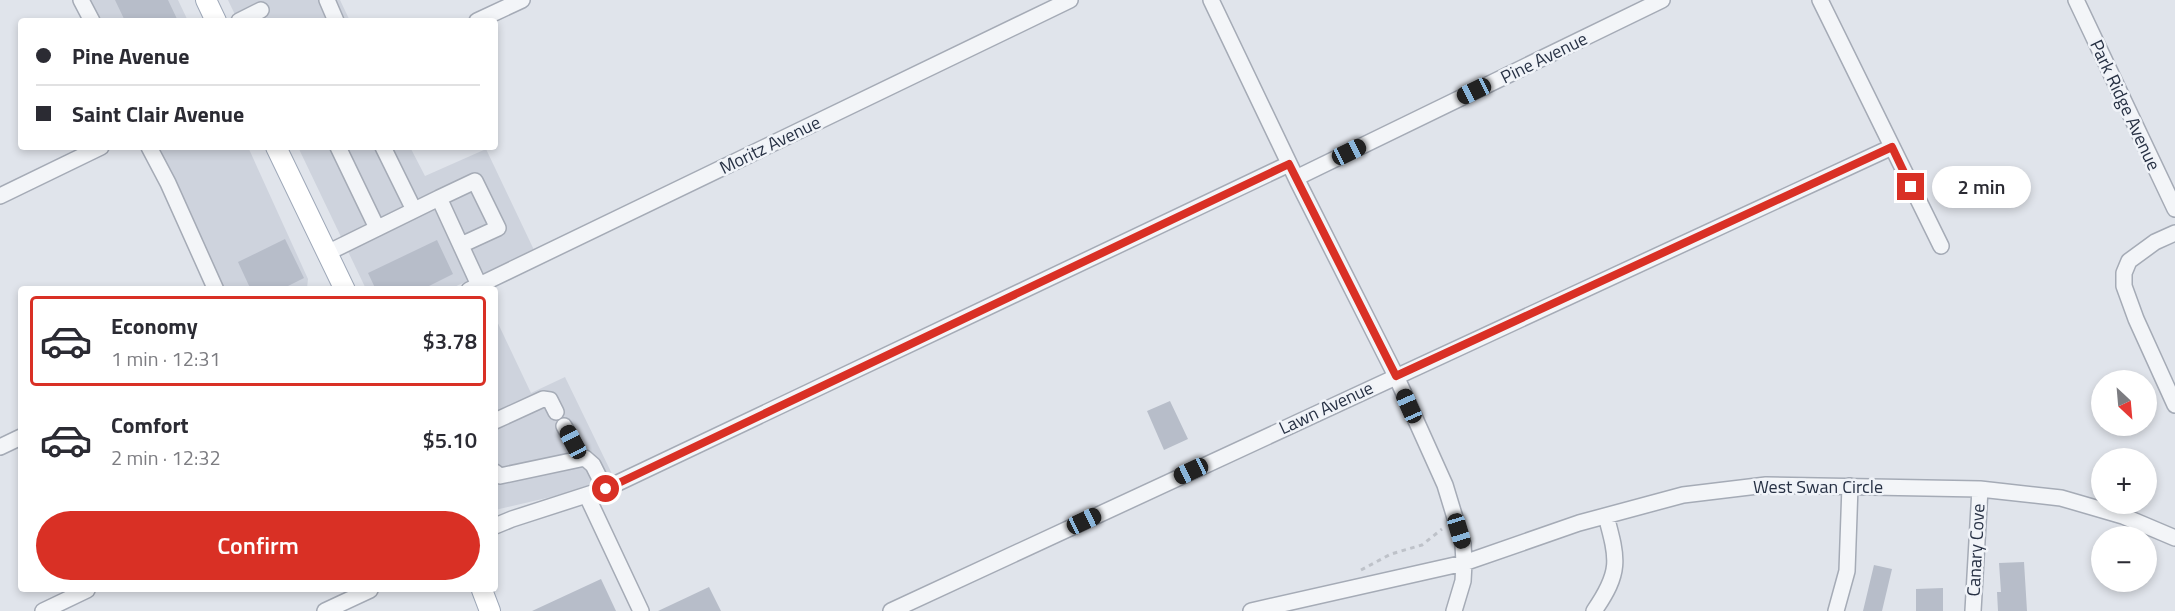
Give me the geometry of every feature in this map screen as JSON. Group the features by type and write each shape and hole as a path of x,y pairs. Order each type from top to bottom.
{"main road":[{"path":"209,1 215,18"},
{"path":"277,150 327,253 338,286"},
{"path":"483,592 490,611"}],"street":[{"path":"81,0 90,18"},
{"path":"327,0 335,18"},
{"path":"483,18 522,0"},
{"name":"Moritz Avenue","path":"476,286 1070,0"},
{"path":"1211,0 1289,164 1396,376 1445,485 1463,544 1463,581 1454,611"},
{"name":"Pine Avenue","path":"1296,178 1662,0"},
{"path":"1820,0 1941,246"},
{"name":"Park Ridge Avenue","path":"2076,0 2175,209"},
{"path":"245,18 261,10"},
{"name":"Lawn Avenue","path":"891,611 1892,147"},
{"path":"0,196 95,150"},
{"path":"151,150 214,286"},
{"path":"339,150 377,228"},
{"path":"385,150 414,210"},
{"path":"498,525 606,489 1289,164"},
{"path":"327,253 475,181 498,228 461,245"},
{"path":"439,198 461,245 474,286"},
{"path":"2175,233 2155,242 2129,261 2124,273 2124,286 2136,319 2175,405"},
{"path":"498,420 543,399 550,400 556,412"},
{"path":"564,426 581,458"},
{"path":"0,447 18,438"},
{"path":"498,474 500,476 585,458 593,465 606,489"},
{"name":"West Swan Circle","path":"1251,611 1464,563 1579,523 1683,495 1767,485 1980,489 2061,498 2123,516 2175,538"},
{"path":"1836,611 1847,571 1850,486"},
{"name":"Canary Cove","path":"1973,611 1980,489"},
{"path":"587,496 641,611"},
{"path":"1594,611 1612,581 1616,561 1606,516"},
{"path":"43,611 83,592"},
{"path":"325,611 366,592"}],"path":[{"path":"1354,586 1360,570 1391,554 1422,545 1455,518"}],"shaded area":[{"path":"74,0 178,0 187,18 82,18"},
{"path":"228,0 340,0 349,18 237,18"},
{"path":"143,150 249,150 308,279 307,286 209,286"},
{"path":"299,150 412,150 425,176 486,150 534,250 456,286 365,286"},
{"path":"498,323 531,393 565,377 613,476 568,493 498,509"}],"building":[{"path":"115,0 168,0 177,18 124,18"},
{"path":"285,239 304,278 288,286 249,286 238,262"},
{"path":"437,240 453,274 429,286 374,286 368,273"},
{"path":"1170,401 1188,439 1164,450 1147,411"},
{"path":"2024,562 2027,611 1998,611 1997,592 2001,592 1999,563"},
{"path":"1874,565 1892,569 1882,611 1863,611"},
{"path":"601,579 616,611 532,611"},
{"path":"709,587 721,611 658,611"},
{"path":"1943,588 1943,611 1916,611 1916,589"}],"route":[{"path":"606,489 1289,164 1396,376 1892,147 1911,187"}]}
